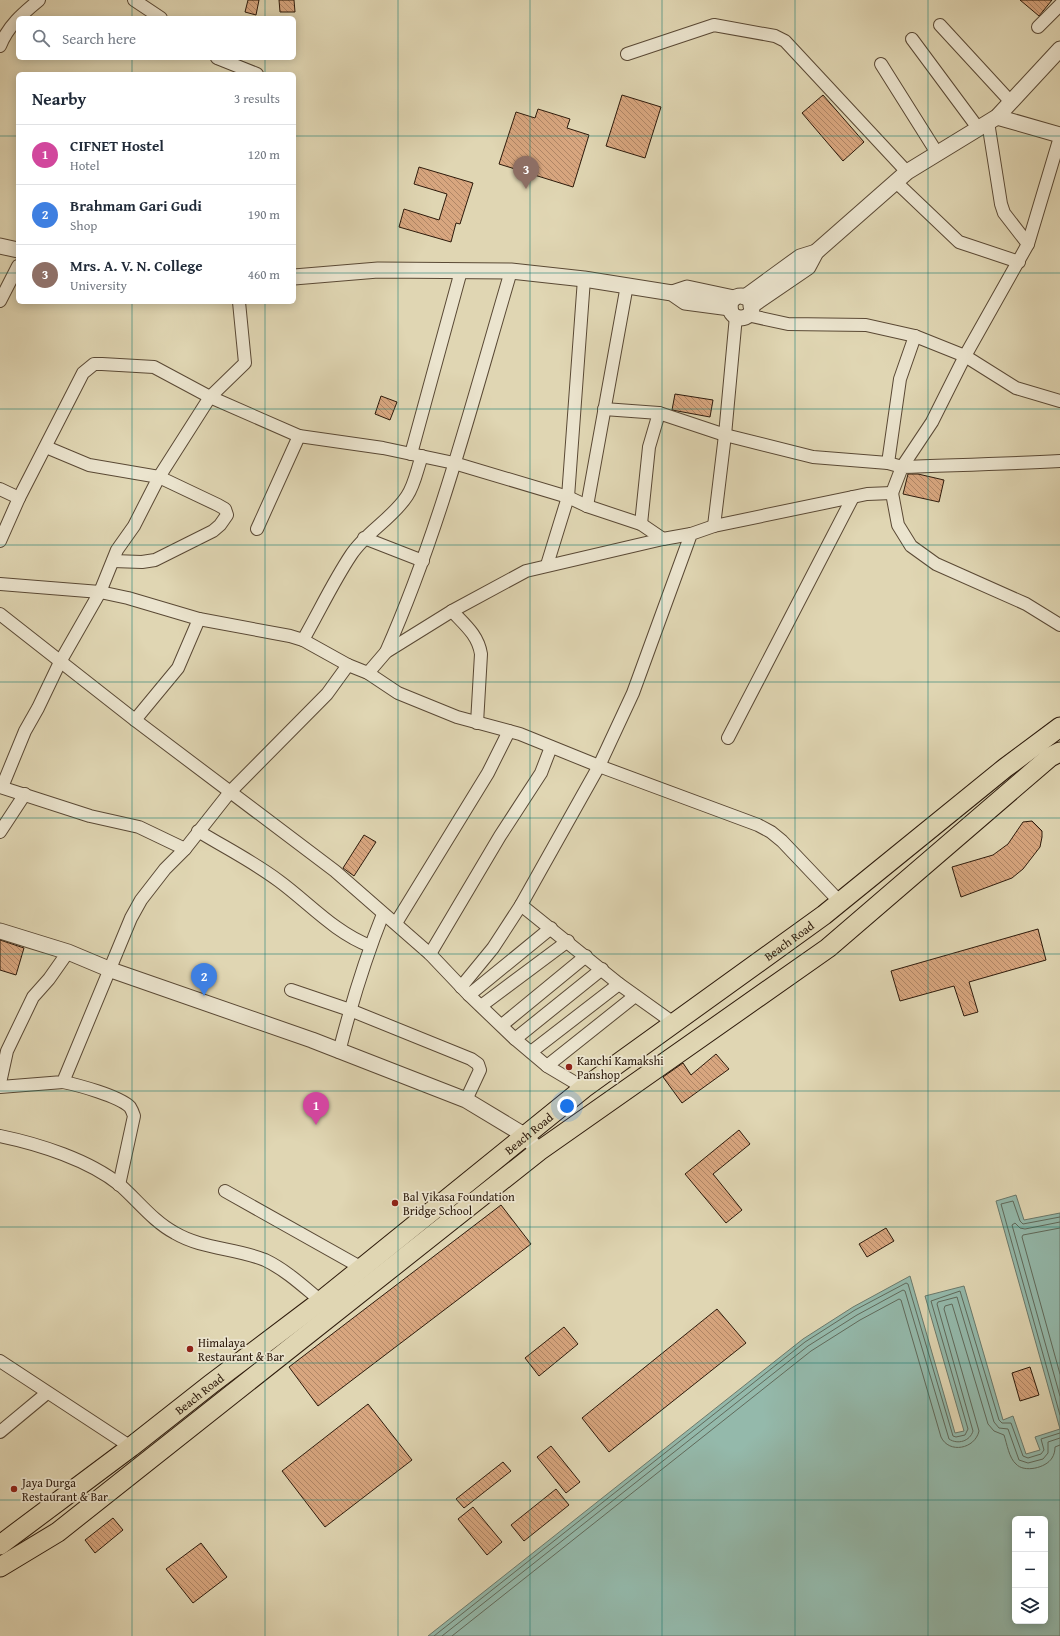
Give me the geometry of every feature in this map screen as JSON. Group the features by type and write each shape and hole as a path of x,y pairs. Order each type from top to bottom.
{"main road":[{"name":"Beach Road","path":"0,1545 322,1301 524,1135 584,1088 675,1024 840,902 1005,768 1060,727"},
{"name":"Beach Road","path":"0,1567 58,1532 539,1151 828,948 1050,757 1060,752"},
{"path":"166,1418 180,1435"}],"street":[{"path":"19,16 39,0"},
{"path":"134,0 158,16"},
{"path":"1038,27 1060,6"},
{"path":"0,46 6,33 16,19"},
{"path":"627,54 714,25 775,36 786,41 901,177 959,242 1018,262"},
{"path":"940,25 1010,101"},
{"path":"912,39 988,122 1001,204 1004,213 1028,244"},
{"path":"741,307 808,267 816,252 901,177 988,122 1060,49"},
{"path":"222,60 252,72"},
{"path":"882,64 937,153"},
{"path":"988,122 1060,136 1028,244 965,356 932,422 902,467 892,493 898,526 911,546 936,564 1026,604 1060,625"},
{"path":"0,246 16,250"},
{"path":"0,301 16,270"},
{"path":"296,277 378,270 510,271 584,278 672,293 685,302 741,307 788,324 866,325 915,336 965,356 1016,388 1060,401"},
{"path":"303,640 351,556 364,538 394,512 412,488 416,455 461,271"},
{"path":"368,673 386,652 410,599 435,528 510,271"},
{"path":"547,565 568,497 584,278"},
{"path":"588,506 627,286"},
{"path":"185,849 139,827 90,816 1,787 25,730 38,708 60,662 100,592 120,545 134,526 159,477 210,397 245,363 239,304"},
{"path":"714,526 741,307"},
{"path":"888,463 900,379 915,336"},
{"path":"0,541 19,498 83,373 94,364 154,367 210,397 299,436 383,448 454,463 568,497 588,506 641,524 662,539"},
{"path":"604,409 659,413 725,435 813,457 888,463 902,467 988,465 1017,462 1060,461"},
{"path":"641,524 650,447 659,413"},
{"path":"257,529 299,436"},
{"path":"46,446 89,465 159,477 225,509 227,515 220,525 213,531 155,560 142,562 113,561"},
{"path":"0,489 19,498"},
{"path":"386,652 452,611 526,571 662,539 690,534 714,526 866,494 892,493"},
{"path":"728,738 853,497"},
{"path":"465,991 521,905 599,766 633,693 690,534"},
{"path":"364,538 423,561"},
{"path":"0,584 100,592 128,598 199,619 290,636 303,640 348,665 368,673 398,693 477,723 509,731 758,825 771,832 840,902"},
{"path":"452,611 474,635 479,644 481,654 477,723"},
{"path":"0,614 135,720 334,872 430,954 465,991 515,1039 547,1066 584,1088"},
{"path":"135,720 178,668 199,619"},
{"path":"63,1082 111,970 131,918 142,900 165,869 185,849 230,792 327,694 348,665"},
{"path":"396,924 488,773 509,731"},
{"path":"430,954 500,836 541,773 551,747"},
{"path":"0,832 25,794"},
{"path":"198,831 279,881 311,909 353,940 370,946"},
{"path":"521,905 568,941 619,984 675,1024"},
{"path":"339,1052 350,1010 370,946 383,914"},
{"path":"465,991 551,928"},
{"path":"0,931 68,952 111,970 304,1038 466,1100 524,1135 539,1151"},
{"path":"481,1006 568,941"},
{"path":"0,1083 7,1051 33,997 49,979 68,952"},
{"path":"502,1025 586,956"},
{"path":"515,1039 602,969"},
{"path":"531,1052 619,984"},
{"path":"291,990 350,1010 471,1059 478,1064 480,1070 466,1100"},
{"path":"547,1066 635,996"},
{"path":"0,1087 63,1082 84,1086 131,1108 134,1116 119,1185"},
{"path":"0,1136 35,1143 98,1170 119,1185 173,1233 187,1240 264,1260 280,1268 322,1301"},
{"path":"225,1190 362,1268"},
{"path":"0,1361 27,1377 47,1393 131,1447"},
{"path":"0,1432 47,1393"}],"water":[{"path":"1016,1195 1024,1220 1060,1213 1060,1429 996,1201"},
{"path":"910,1276 955,1433 964,1431 925,1296 964,1286 1003,1420 1013,1416 1026,1454 1040,1450 1035,1437 1060,1429 1060,1636 428,1636 803,1339 853,1307"}],"building":[{"path":"248,0 259,0 256,15 245,12"},
{"path":"279,0 294,0 295,12 280,12"},
{"path":"1020,0 1052,0 1039,16"},
{"path":"622,95 661,107 645,158 606,146"},
{"path":"823,95 864,142 843,161 802,113"},
{"path":"538,109 570,119 567,128 589,135 573,187 499,164 516,112 535,118"},
{"path":"419,167 473,183 460,224 456,223 451,242 399,227 404,209 439,220 447,194 414,184"},
{"path":"675,394 713,400 710,417 672,410"},
{"path":"381,396 397,402 390,420 375,414"},
{"path":"908,474 918,474 944,480 939,502 903,494"},
{"path":"1032,821 1042,831 1042,837 1040,847 1023,869 1012,878 961,897 952,867 993,855 1008,844 1023,822"},
{"path":"364,835 376,842 354,876 343,868"},
{"path":"1038,929 1046,960 969,982 978,1012 964,1016 954,986 900,1001 891,971"},
{"path":"0,940 24,948 16,975 0,970"},
{"path":"716,1054 729,1069 682,1103 663,1077 683,1063 691,1075"},
{"path":"739,1130 750,1144 713,1174 742,1210 726,1223 685,1174"},
{"path":"501,1205 531,1244 318,1406 289,1367"},
{"path":"886,1228 894,1241 867,1257 859,1244"},
{"path":"717,1309 746,1343 609,1452 582,1418"},
{"path":"564,1327 578,1344 539,1376 525,1358"},
{"path":"1030,1367 1039,1395 1020,1401 1012,1373"},
{"path":"368,1404 412,1460 325,1527 282,1471"},
{"path":"551,1446 580,1482 566,1493 537,1457"},
{"path":"503,1462 511,1471 464,1508 456,1499"},
{"path":"556,1489 569,1505 524,1541 511,1525"},
{"path":"473,1507 502,1542 487,1555 458,1519"},
{"path":"113,1518 123,1530 95,1553 85,1540"},
{"path":"201,1543 227,1577 193,1603 166,1569"}],"place":[{"name":"Mrs. A. V. N. College","path":"526,189"},
{"name":"Brahmam Gari Gudi","path":"204,996"},
{"name":"Kanchi Kamakshi Panshop","path":"569,1067"},
{"name":"CIFNET Hostel","path":"316,1125"},
{"name":"Bal Vikasa Foundation Bridge School","path":"395,1203"},
{"name":"Himalaya Restaurant & Bar","path":"190,1349"},
{"name":"Jaya Durga Restaurant & Bar","path":"14,1489"}]}
